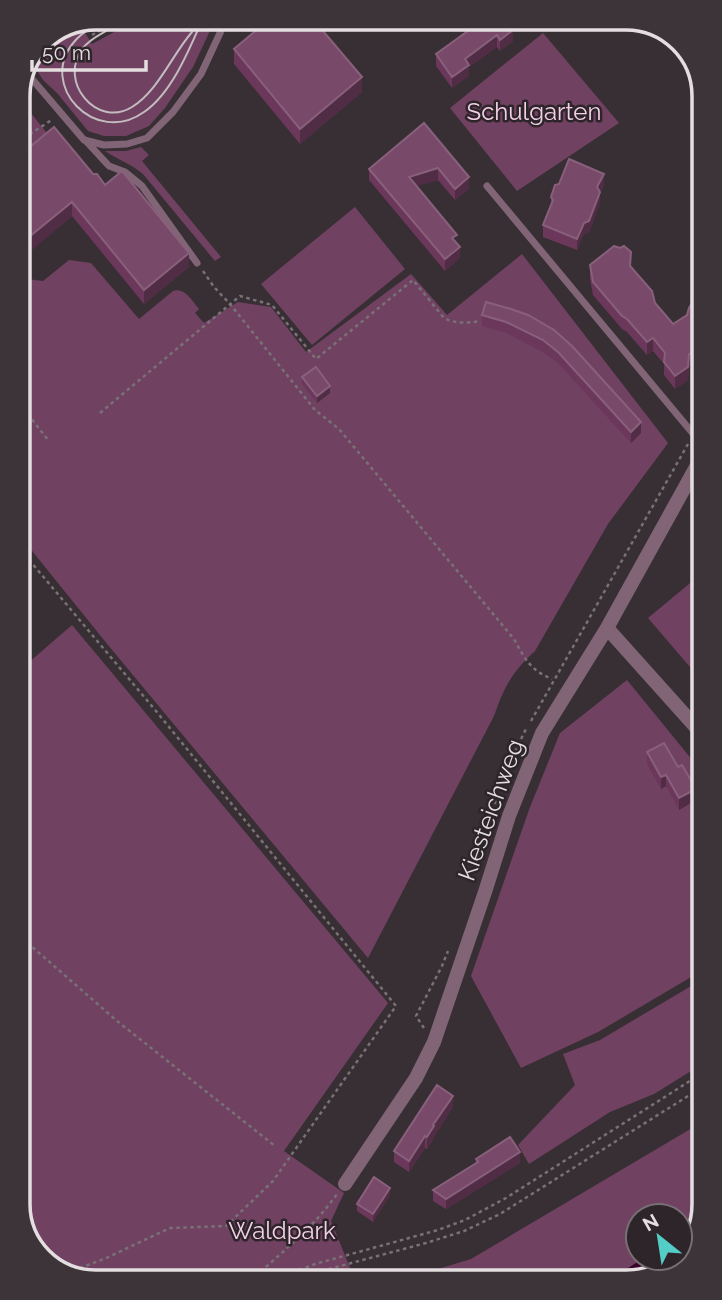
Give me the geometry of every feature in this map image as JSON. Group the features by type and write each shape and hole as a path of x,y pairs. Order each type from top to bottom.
{"street":[{"name":"Kiesteichweg","path":"345,1184 416,1077 434,1042 509,816 542,733 607,628 692,474"},
{"path":"607,628 692,723"}],"lane":[{"path":"84,140 104,145 127,144 148,138 173,112 201,74 221,30"},
{"path":"32,79 110,166 125,172 142,186 197,263"},
{"path":"487,186 692,432"}],"path":[{"path":"92,35 98,31"},
{"path":"30,134 62,114"},
{"path":"197,263 315,410 339,429 514,639 529,665 540,674 572,685"},
{"path":"100,413 240,296 272,304 316,359 413,280 444,318 467,323 480,321"},
{"path":"30,417 49,441"},
{"path":"30,561 396,1006 273,1181 226,1226 170,1228 79,1268"},
{"path":"30,946 117,1021 275,1146"},
{"path":"299,1270 465,1220 506,1198 692,1080"},
{"path":"325,1270 464,1231 500,1214 692,1094"},
{"path":"262,1270 318,1219 345,1184"}],"green space":[{"path":"118,30 210,30 193,67 165,108 149,126 126,136 104,136 88,131 36,69 52,46 75,33 84,31 92,44"},
{"name":"Schulgarten","path":"543,33 619,123 517,191 450,108"},
{"path":"30,112 54,142 30,162"},
{"path":"141,147 149,155 142,161 221,257 215,261 143,174 105,151 126,151"},
{"path":"355,207 405,269 312,345 261,284"},
{"path":"522,254 668,443 608,524 535,651 510,680 494,716 368,958 30,548 30,279 43,281 69,260 91,263 139,319 177,290 191,299 199,309 195,313 204,323 238,302 271,307 306,352 411,274 447,315"},
{"path":"692,581 692,669 648,618"},
{"name":"Waldpark","path":"72,625 388,1003 284,1151 344,1193 331,1221 351,1270 92,1270 75,1267 56,1257 39,1237 31,1217 30,1204 30,661"},
{"path":"627,680 692,760 692,976 598,1032 521,1068 471,976 530,807 560,733"},
{"path":"692,986 692,1070 654,1094 610,1112 529,1164 518,1145 575,1085 563,1054 600,1040"},
{"path":"692,1128 692,1202 624,1202 624,1270 435,1270 471,1259"}],"building":[{"path":"257,30 322,30 362,77 300,129 234,49"},
{"path":"469,30 513,30 500,40 497,35 465,59 469,65 452,77 436,54"},
{"path":"424,123 469,177 455,189 438,168 409,177 457,235 452,238 460,247 445,259 369,169"},
{"path":"54,127 105,185 122,171 189,253 144,290 72,202 30,236 30,147"},
{"path":"569,159 604,174 597,187 600,192 589,221 584,223 577,239 543,225 553,200 551,197 555,185 559,184"},
{"path":"614,246 624,246 631,252 630,266 652,291 655,303 673,324 687,315 692,303 692,352 689,354 688,367 675,376 664,362 665,353 653,338 647,342 593,282 590,265"},
{"path":"486,302 528,315 554,330 641,422 631,432 558,352 543,340 506,322 482,315"},
{"path":"316,367 330,386 317,396 302,377"},
{"path":"664,743 678,767 682,765 692,782 692,791 679,798 666,775 661,777 647,752"},
{"path":"437,1085 453,1096 409,1161 394,1151"},
{"path":"510,1137 520,1152 446,1199 433,1190 478,1162 476,1159"},
{"path":"374,1177 390,1188 373,1214 357,1204"}],"tram line":[{"path":"88,30 74,42 64,59 62,76 67,92 77,106 91,117 107,122 125,121 154,104 172,82 198,30"},
{"path":"108,30 83,48 76,61 75,74 78,87 85,98 94,107 106,112 119,112 132,107 150,92 192,32"}]}
